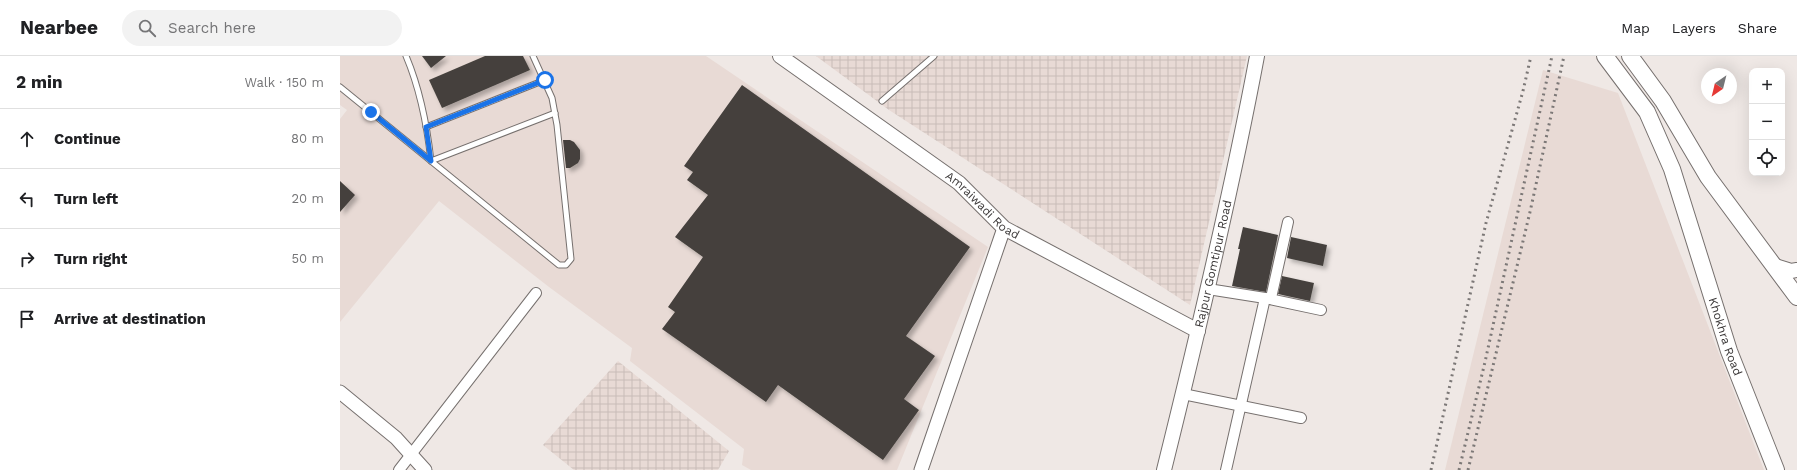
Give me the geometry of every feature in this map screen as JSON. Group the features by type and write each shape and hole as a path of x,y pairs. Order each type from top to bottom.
{"main road":[{"name":"Amraiwadi Road","path":"780,56 959,183 1004,228 1198,331"},
{"name":"Rajpur Gomtipur Road","path":"1164,470 1208,289 1242,138 1257,56"},
{"name":"Khokhra Road","path":"1605,56 1648,112 1672,169 1729,350 1776,470"},
{"path":"1630,56 1662,101 1708,177 1797,297"},
{"path":"1775,266 1791,271 1797,270"}],"street":[{"path":"1226,470 1288,222"},
{"path":"921,470 1004,228"},
{"path":"1208,289 1268,298 1321,310"},
{"path":"399,470 536,293"},
{"path":"340,392 396,438 425,470"},
{"path":"1182,394 1301,418"}],"lane":[{"path":"406,56 416,80 426,127 431,161"},
{"path":"340,87 559,265 566,266 571,259 552,98 533,56"},
{"path":"882,101 934,56"},
{"path":"426,127 545,80"},
{"path":"431,161 554,113"}],"shaded area":[{"path":"340,56 706,56 988,247 897,470 751,470 742,465 744,449 630,361 632,348 549,287 439,201 340,322 340,119 347,110 340,105"},
{"path":"816,56 1247,56 1190,305 889,110"},
{"path":"1543,70 1618,93 1764,470 1445,470"},
{"path":"618,361 729,451 718,470 574,470 543,445"}],"building":[{"path":"422,56 446,56 431,68"},
{"path":"485,56 523,56 530,70 442,108 429,80"},
{"path":"742,85 970,247 906,336 935,356 904,399 919,410 883,460 778,385 766,402 662,329 675,312 668,307 703,257 675,237 708,195 687,180 693,172 684,166"},
{"path":"563,140 570,140 574,142 580,150 580,159 578,163 570,168 566,168"},
{"path":"340,181 355,195 340,212"},
{"path":"1243,227 1278,235 1266,292 1232,286"},
{"path":"1291,237 1327,245 1323,266 1287,258"},
{"path":"1282,276 1314,283 1310,301 1278,294"}],"railway":[{"path":"1431,470 1486,223 1523,91 1531,56"},
{"path":"1459,470 1485,362 1552,56"},
{"path":"1468,470 1530,212 1564,56"}],"route":[{"path":"371,112 431,161 426,127 545,80"}]}
